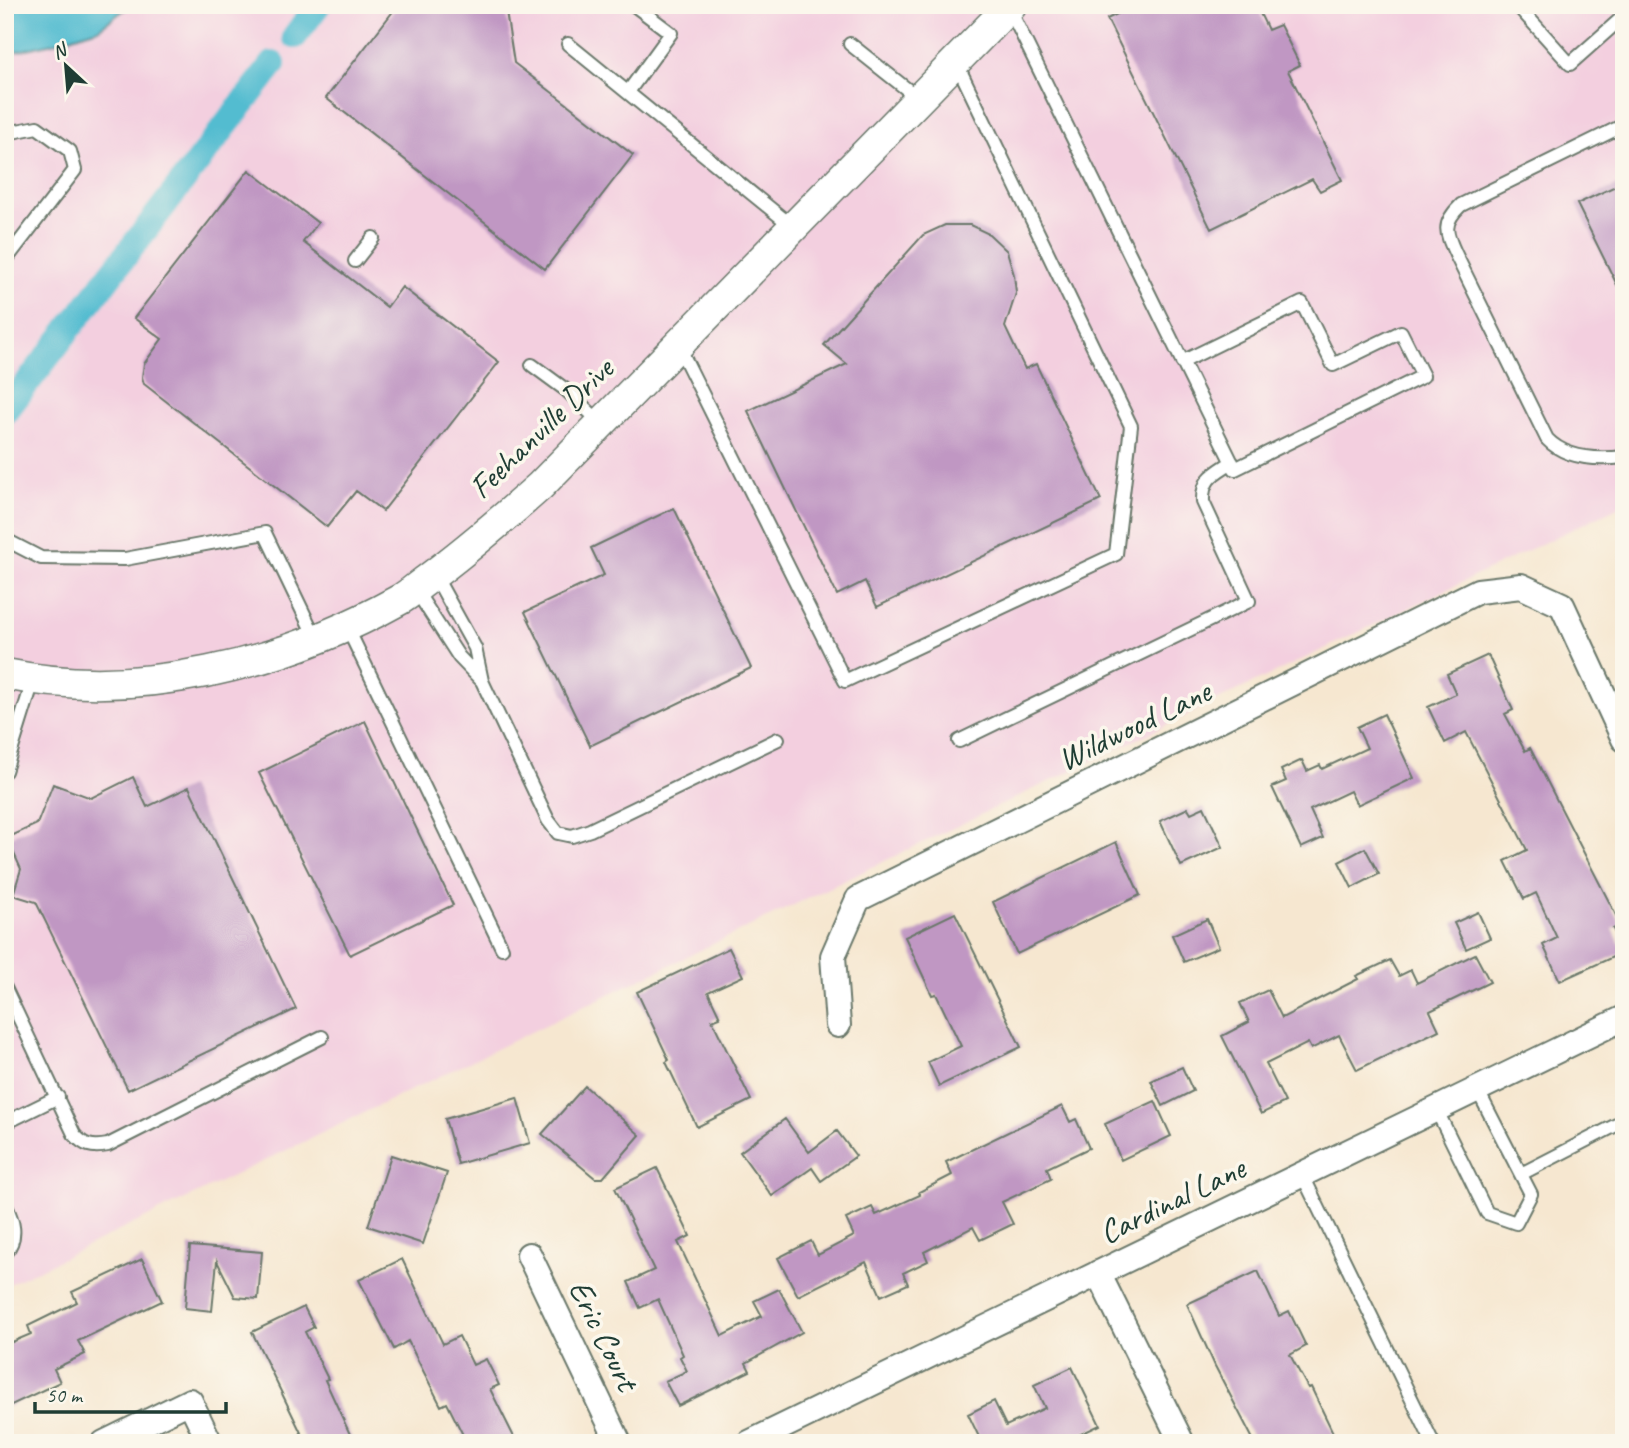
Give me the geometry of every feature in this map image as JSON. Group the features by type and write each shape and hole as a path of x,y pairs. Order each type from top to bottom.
{"street":[{"name":"Feehanville Drive","path":"20,676 117,684 207,672 316,640 401,599 472,545 540,486 1010,7"},
{"name":"Wildwood Lane","path":"838,1025 833,956 858,899 1478,591 1521,586 1562,605 1624,739"},
{"name":"Cardinal Lane","path":"749,1443 1624,1018"},
{"name":"Eric Court","path":"529,1255 619,1443"},
{"path":"1098,1273 1182,1443"},
{"path":"104,1443 190,1401 210,1443"}],"lane":[{"path":"628,92 671,33 634,5"},
{"path":"1517,5 1570,65 1624,16"},
{"path":"1010,7 1182,362 1235,469 1423,376 1401,332 1333,365 1302,303 1182,362"},
{"path":"568,44 793,228"},
{"path":"850,44 919,99"},
{"path":"678,345 845,681 1115,554 1132,426 956,62"},
{"path":"1624,125 1461,205 1452,213 1446,225 1456,255 1547,439 1557,450 1578,456 1624,457"},
{"path":"5,140 12,132 37,127 69,151 75,170 5,261"},
{"path":"355,261 373,238"},
{"path":"532,365 566,390 601,423"},
{"path":"959,741 1249,601 1203,502 1202,489 1208,478 1232,462"},
{"path":"10,542 41,558 125,559 265,533 316,640"},
{"path":"424,582 459,657 482,681"},
{"path":"424,582 475,648 482,681 552,827 558,833 572,836 590,830 778,739"},
{"path":"346,625 502,948"},
{"path":"5,771 20,676"},
{"path":"5,988 74,1134 82,1143 94,1147 108,1144 322,1037"},
{"path":"1436,1109 1487,1213 1516,1223 1531,1194 1478,1089"},
{"path":"5,1123 58,1097"},
{"path":"1521,1174 1624,1121"},
{"path":"1302,1174 1433,1443"},
{"path":"5,1204 14,1227 13,1239 5,1252"}],"shaded area":[{"path":"5,5 1624,5 1624,504 5,1286"}],"water":[{"path":"5,5 131,5 98,29 5,54"}],"building":[{"path":"398,5 505,5 514,63 633,155 545,269 326,98"},
{"path":"1135,5 1256,5 1268,30 1280,25 1300,65 1288,71 1342,180 1320,191 1312,179 1211,229 1107,19"},
{"path":"249,170 318,223 303,242 387,307 402,287 499,362 383,511 356,491 327,527 144,384 144,364 162,339 134,318"},
{"path":"1624,182 1624,299 1577,204"},
{"path":"945,225 970,225 989,234 1007,251 1016,293 1005,327 1025,369 1036,364 1101,500 877,607 865,581 837,595 748,411 847,364 824,345 923,235"},
{"path":"674,508 751,668 590,746 525,612 604,575 591,548"},
{"path":"1488,655 1513,710 1505,714 1525,751 1530,748 1621,925 1613,929 1624,952 1560,981 1543,945 1557,938 1536,893 1524,899 1505,861 1527,850 1466,732 1445,743 1428,707 1456,694 1447,674"},
{"path":"1384,714 1414,778 1357,805 1350,791 1310,810 1323,838 1301,848 1272,787 1286,781 1281,770 1302,760 1307,771 1320,765 1322,769 1367,748 1357,727"},
{"path":"365,721 453,905 350,955 259,773"},
{"path":"133,777 147,807 189,787 296,1009 128,1090 36,902 13,895 21,869 7,838 37,824 53,784 91,798"},
{"path":"1204,807 1223,847 1181,866 1160,821 1188,808 1191,813"},
{"path":"1116,842 1140,895 1017,954 993,902"},
{"path":"1365,848 1379,874 1352,888 1339,862"},
{"path":"1478,912 1490,938 1466,949 1454,923"},
{"path":"955,913 1021,1047 939,1086 928,1062 961,1046 936,994 932,995 905,937"},
{"path":"1207,919 1219,947 1184,962 1172,935"},
{"path":"729,948 743,976 708,992 720,1017 712,1020 751,1100 697,1127 637,992"},
{"path":"1475,954 1490,982 1430,1011 1439,1030 1357,1070 1339,1035 1311,1049 1308,1043 1266,1064 1285,1102 1261,1114 1222,1036 1249,1022 1240,1003 1268,990 1282,1018 1390,960 1399,976 1411,970 1417,983"},
{"path":"1182,1067 1193,1091 1163,1106 1151,1081"},
{"path":"585,1086 640,1135 603,1178 595,1178 542,1134"},
{"path":"517,1098 530,1143 458,1164 445,1119"},
{"path":"1155,1101 1171,1136 1121,1160 1105,1124"},
{"path":"1062,1106 1070,1122 1076,1119 1089,1148 1047,1168 1051,1179 1002,1202 1013,1224 980,1240 973,1227 924,1252 928,1261 903,1273 908,1284 881,1296 866,1262 798,1296 778,1258 811,1241 818,1255 854,1236 846,1219 872,1207 876,1215 920,1195 919,1192 952,1175 946,1162"},
{"path":"785,1119 809,1152 837,1131 856,1156 821,1181 812,1168 772,1196 740,1152"},
{"path":"391,1155 447,1173 423,1244 368,1226"},
{"path":"657,1168 690,1236 678,1242 722,1336 762,1316 754,1301 779,1289 802,1332 746,1363 750,1371 678,1406 665,1381 687,1371 680,1357 683,1355 658,1299 640,1308 628,1282 654,1270 615,1188"},
{"path":"190,1246 262,1252 258,1299 235,1297 217,1261 212,1311 185,1308"},
{"path":"142,1259 162,1301 78,1341 85,1354 54,1369 60,1382 5,1408 5,1345 31,1334 28,1326 77,1302 72,1292"},
{"path":"402,1259 443,1344 459,1336 473,1365 486,1359 499,1385 490,1389 517,1443 467,1443 447,1403 441,1406 408,1341 394,1349 359,1280"},
{"path":"1258,1271 1279,1316 1289,1311 1306,1346 1290,1355 1308,1388 1311,1387 1338,1443 1255,1443 1215,1366 1187,1304"},
{"path":"304,1307 314,1327 305,1332 354,1443 306,1443 252,1332"},
{"path":"1072,1367 1100,1425 1062,1443 971,1443 980,1439 968,1414 994,1401 1006,1426 1045,1408 1034,1385"}],"waterway":[{"path":"295,36 318,5"},
{"path":"5,412 273,64"}]}
